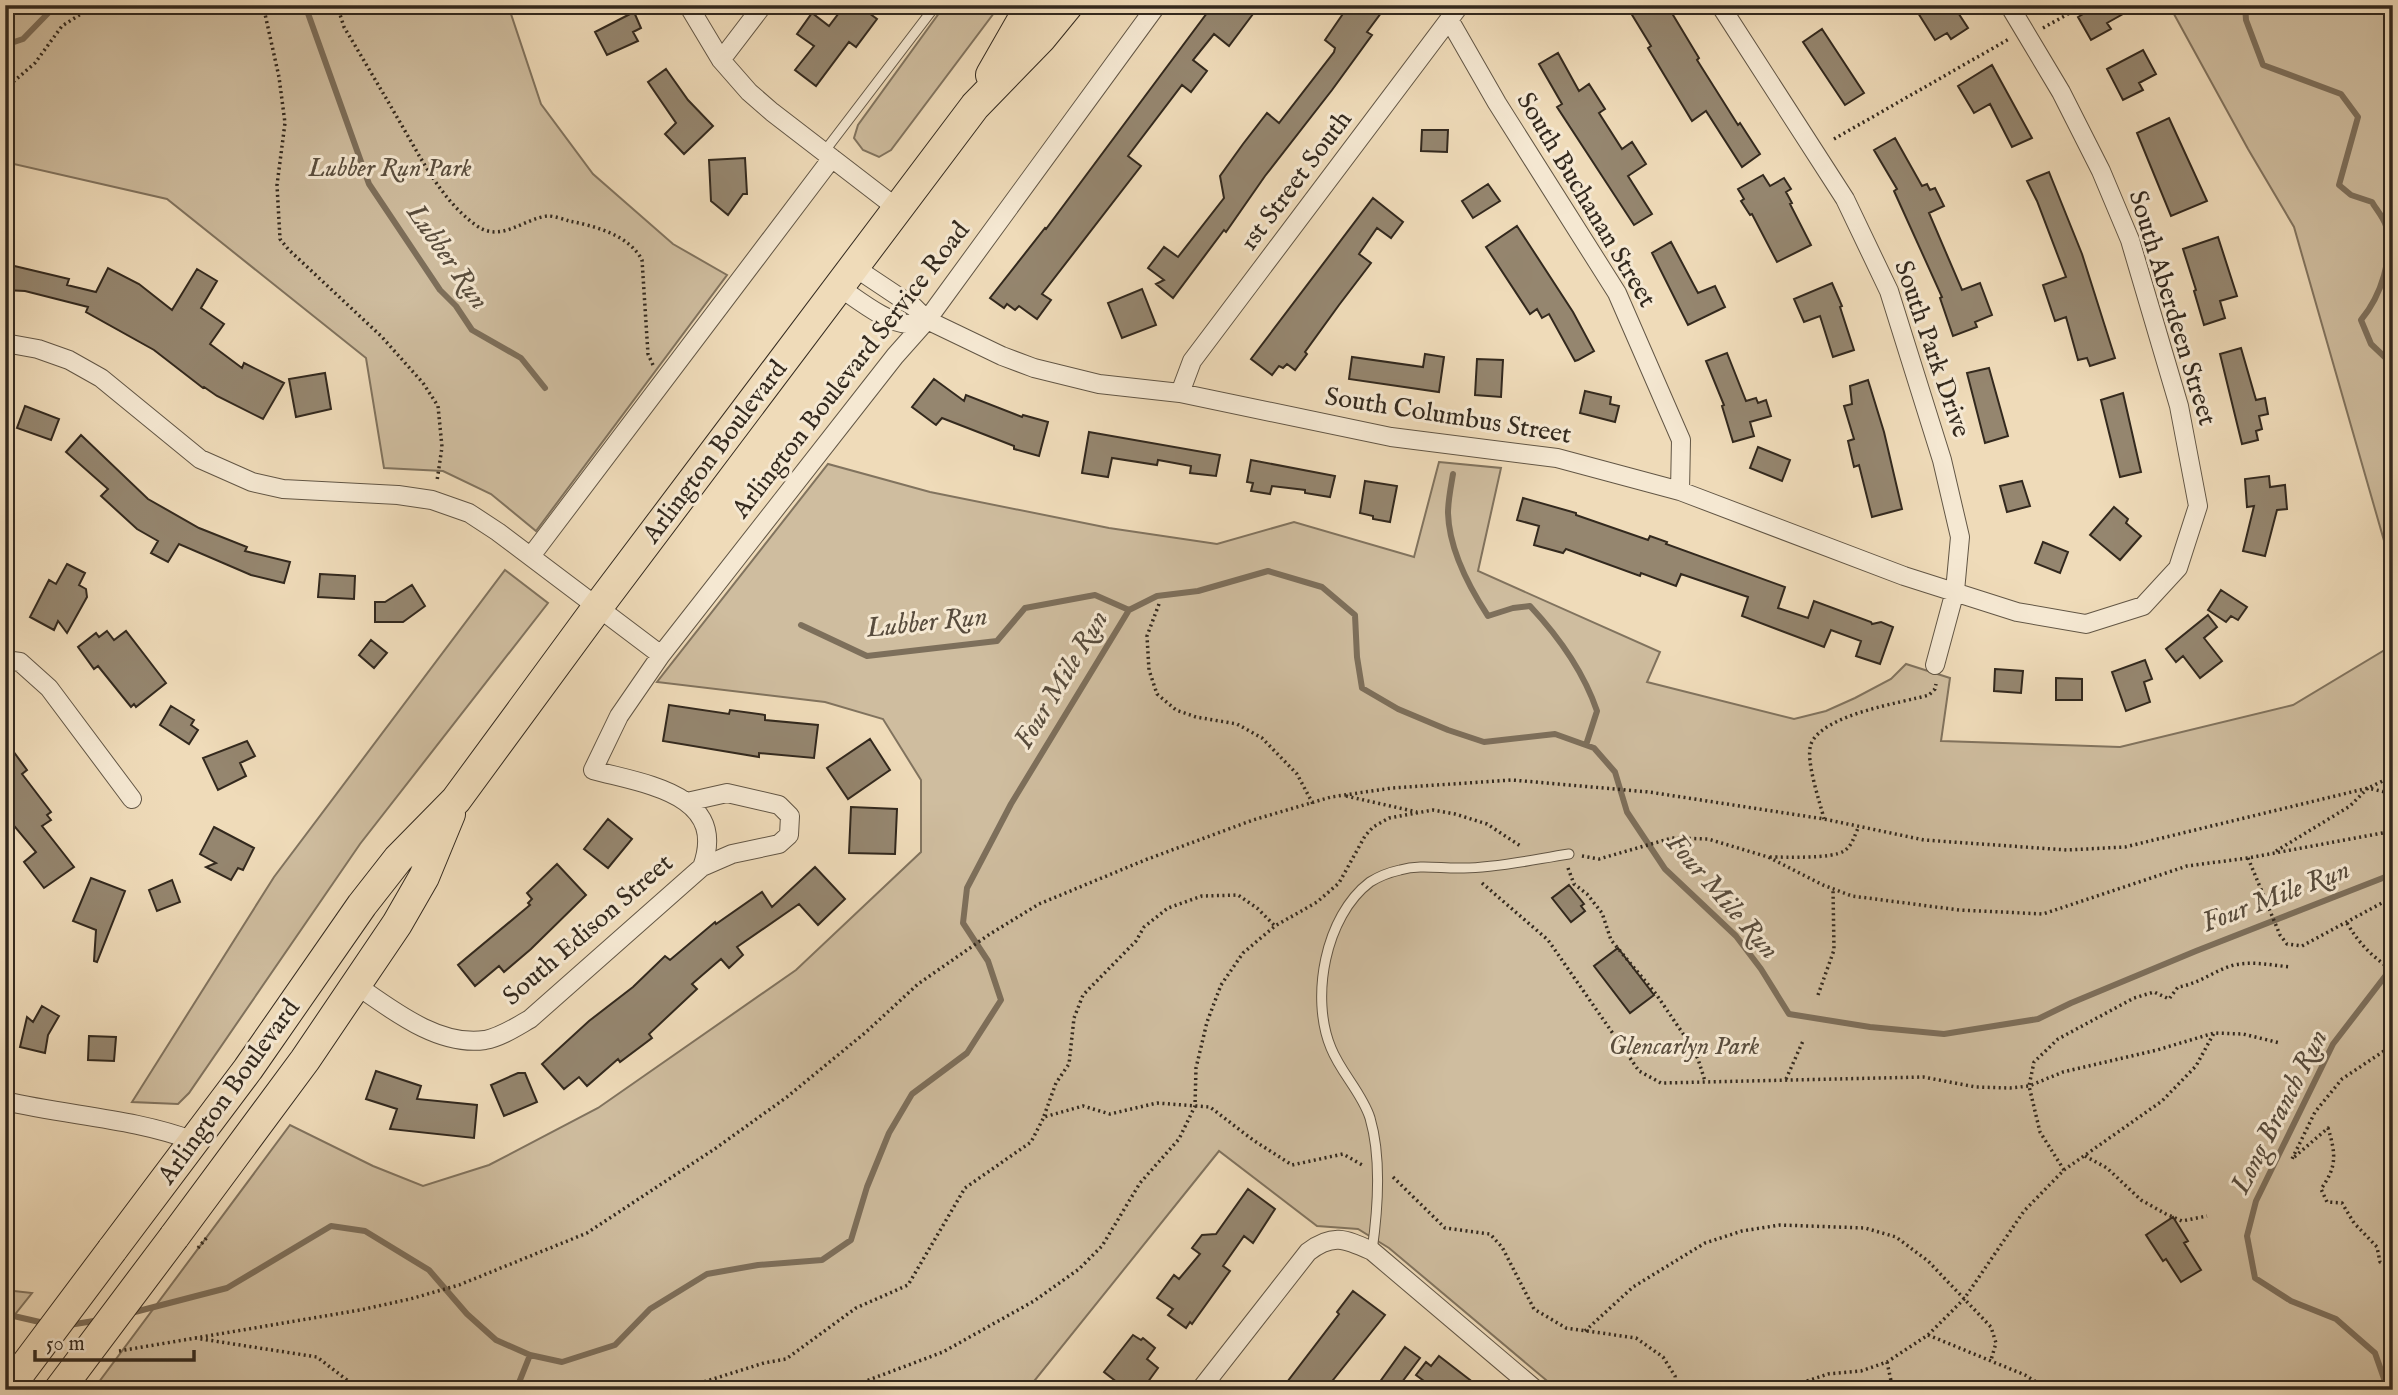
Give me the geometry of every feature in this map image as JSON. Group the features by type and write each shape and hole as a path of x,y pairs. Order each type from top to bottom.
{"highway":[{"name":"Arlington Boulevard","path":"975,106 1031,5"},
{"name":"Arlington Boulevard","path":"7,1390 194,1142 369,895 398,859 456,800 975,106 1041,38 1068,5"},
{"name":"Arlington Boulevard","path":"59,1390 305,1060 356,985 397,924 424,877 456,800"}],"street":[{"path":"688,5 721,60 766,107 898,209"},
{"path":"721,60 763,5"},
{"name":"Arlington Boulevard Service Road","path":"593,770 615,723 661,655 895,356 927,320 1157,5"},
{"name":"1st Street South","path":"1180,393 1192,361 1461,5"},
{"name":"South Park Drive","path":"1720,5 1845,199 1889,291 1942,460 1960,537 1955,591 1935,665"},
{"name":"South Aberdeen Street","path":"1955,591 2017,612 2086,624 2143,606 2178,568 2197,506 2179,406 2130,240 2101,171 2028,34 2009,5"},
{"name":"South Buchanan Street","path":"1450,21 1497,103 1617,293 1681,440 1680,491"},
{"path":"531,556 665,380 828,155"},
{"name":"South Columbus Street","path":"846,277 914,307 927,320 992,352 1034,369 1099,384 1180,393 1391,437 1556,457 1680,491 1904,576 1955,591"},
{"path":"5,343 38,349 69,360 128,398 201,458 252,482 283,489 398,495 432,500 477,518 661,655"},
{"path":"5,660 20,662 49,688 132,799"},
{"name":"South Edison Street","path":"593,770 663,789 687,803 705,822 708,851 702,867"},
{"name":"South Edison Street","path":"356,985 417,1024 464,1041 487,1040 508,1032 530,1019 702,867 732,854 779,844 789,835 790,817 779,805 727,793 687,803"},
{"path":"5,1101 36,1109 138,1124 194,1142"},
{"path":"1200,1390 1308,1252 1322,1241 1335,1240 1350,1241 1372,1251 1536,1390"}],"lane":[{"path":"828,155 936,5"},
{"path":"1372,1251 1376,1219 1376,1173 1375,1147 1369,1118 1357,1091 1331,1048 1322,1014 1323,972 1335,931 1349,904 1371,881 1401,869 1430,866 1465,868 1569,854"}],"path":[{"path":"5,89 35,63 62,26 95,5"},
{"path":"263,5 279,77 285,123 277,185 280,239 381,336 423,383 438,406 442,447 432,500"},
{"path":"337,5 344,27 421,158 447,197 478,227 491,232 504,231 549,216 612,234 630,245 642,261 648,354 665,380"},
{"path":"1834,139 2008,40 2049,26 2084,5"},
{"path":"1159,604 1147,636 1149,670 1157,694 1176,710 1196,717 1237,724 1262,738 1297,774 1313,804"},
{"path":"1824,819 1810,758 1810,745 1818,733 1867,709 1929,695 1935,689 1937,679 1935,665"},
{"path":"360,1390 317,1357 190,1337 360,1310 410,1299 459,1285 587,1233 716,1148 787,1097 866,1032 918,984 990,934 1039,904 1145,860 1253,820 1344,795 1392,788 1512,780 1649,792 1824,819 1924,840 2067,850 2125,847 2245,820 2368,788 2393,776"},
{"path":"2368,788 2393,794"},
{"path":"2274,852 2350,806 2368,788"},
{"path":"1344,795 1419,812"},
{"path":"842,1390 943,1352 1034,1301 1079,1269 1102,1246 1140,1183 1180,1139 1195,1107 1195,1068 1207,1022 1221,985 1243,953 1275,926 1317,902 1339,883 1365,836 1373,827 1389,818 1433,810 1487,824 1519,846 1532,848"},
{"path":"1768,857 1808,857 1841,853 1851,845 1858,828"},
{"path":"1705,1081 1698,1059 1686,1038 1656,994 1611,940 1602,913 1574,884 1568,867 1569,854 1599,859 1672,838 1708,839 1768,857 1852,896 1959,910 2043,914 2187,866 2248,858 2393,831"},
{"path":"2248,858 2280,935 2287,944 2302,946 2393,897"},
{"path":"1465,868 1548,940 1639,1072 1661,1083 1923,1077 1976,1087 2029,1086 2063,1072 2157,1050 2214,1033 2243,1034 2280,1043"},
{"path":"1818,995 1834,950 1833,889"},
{"path":"678,1390 764,1363 786,1359 856,1308 908,1285 965,1188 1031,1142 1056,1083 1069,1064 1073,1018 1083,995 1136,941 1144,927 1168,908 1202,896 1238,895 1257,908 1275,926"},
{"path":"2347,923 2357,942 2371,956 2393,971"},
{"path":"2064,1170 2040,1132 2029,1086 2034,1062 2058,1039 2134,998 2154,992 2169,999 2178,987 2192,985 2233,965 2256,963 2290,967"},
{"path":"1787,1390 1828,1374 1861,1371 1887,1362 1928,1335 1964,1299 2024,1211 2064,1170 2162,1101 2196,1066 2214,1033"},
{"path":"1786,1079 1803,1041"},
{"path":"2393,1045 2342,1079 2315,1112 2292,1159 2328,1128 2332,1143 2333,1172 2321,1189 2328,1202 2342,1203 2354,1223 2377,1247 2380,1262 2393,1269"},
{"path":"1044,1116 1083,1107 1110,1114 1157,1103 1210,1107 1253,1140 1292,1165 1343,1154 1376,1173 1390,1175 1445,1228 1490,1234 1502,1247 1534,1309 1566,1328 1636,1338 1663,1357 1675,1376 1677,1390"},
{"path":"2085,1156 2107,1168 2141,1200 2166,1214 2182,1221 2207,1216"},
{"path":"1585,1331 1633,1287 1705,1243 1742,1231 1780,1225 1865,1228 1896,1237 1928,1261 1991,1326 1996,1343 1991,1360"},
{"path":"1928,1335 2025,1375 2049,1390"},
{"path":"1887,1362 1894,1390"}],"green space":[{"name":"Lubber Run Park","path":"5,5 508,5 541,104 593,174 673,244 727,275 536,531 491,494 443,471 384,468 366,358 167,199 5,162"},
{"path":"945,5 1000,5 891,150 879,157 863,150 854,138 858,125"},
{"path":"2169,5 2393,5 2393,572 2294,227"},
{"name":"Glencarlyn Park","path":"1439,462 1501,468 1478,571 1660,652 1647,682 1794,719 1826,711 1855,698 1891,679 1906,664 1950,678 1941,741 2120,747 2293,705 2393,645 2393,1390 1558,1390 1389,1248 1358,1229 1317,1226 1219,1151 1027,1390 93,1390 290,1125 373,1166 423,1186 489,1165 598,1108 796,970 921,852 921,780 883,719 825,702 657,682 828,464 930,492 1109,528 1217,544 1294,522 1414,557"},
{"path":"505,570 548,603 360,844 189,1093 178,1104 132,1102 274,877"},
{"path":"5,1290 32,1293 5,1327"}],"building":[{"path":"845,5 858,5 877,19 856,47 849,42 816,86 795,70 814,46 797,34 812,13 829,26"},
{"path":"1213,5 1242,5 1253,14 1229,46 1214,34 1193,60 1207,71 1191,92 1182,85 1128,156 1141,166 1042,294 1051,300 1037,319 1019,306 1015,310 1007,304 1004,308 990,298 1046,229"},
{"path":"1349,5 1387,5 1367,32 1372,35 1332,90 1173,298 1156,284 1164,280 1148,268 1164,247 1178,257 1224,198 1220,176 1267,113 1279,123 1334,52 1335,48 1325,40"},
{"path":"1626,5 1667,5 1699,58 1697,60 1738,125 1740,123 1760,154 1742,167 1706,111 1692,121 1648,48 1651,46"},
{"path":"1913,5 1953,5 1968,28 1951,39 1947,33 1935,40"},
{"path":"2099,5 2139,5 2107,23 2111,29 2091,40 2078,17"},
{"path":"634,12 641,28 633,32 638,41 607,55 595,32"},
{"path":"1822,29 1864,93 1845,105 1803,42"},
{"path":"2143,50 2156,74 2139,83 2143,90 2123,100 2107,69"},
{"path":"1558,53 1579,91 1589,84 1605,109 1599,113 1622,149 1632,142 1646,164 1628,176 1652,214 1634,225 1557,107 1562,104 1539,64"},
{"path":"1992,65 2032,138 2012,147 1990,104 1974,113 1958,86"},
{"path":"666,69 688,100 713,126 684,154 665,134 676,123 648,82"},
{"path":"2169,118 2207,201 2171,216 2137,133"},
{"path":"1422,130 1448,130 1447,152 1421,151"},
{"path":"1895,138 1922,186 1927,184 1930,190 1935,188 1944,206 1929,213 1962,290 1980,283 1992,315 1975,322 1977,327 1953,336 1940,298 1942,297 1894,191 1897,189 1874,150"},
{"path":"745,158 747,194 743,194 728,215 711,201 709,160"},
{"path":"2049,172 2082,254 2115,358 2090,366 2087,358 2078,360 2066,317 2055,321 2043,285 2066,277 2027,181"},
{"path":"1763,175 1770,186 1784,178 1791,189 1786,192 1792,203 1790,204 1811,245 1777,262 1752,214 1750,215 1741,201 1744,199 1738,189"},
{"path":"1488,184 1500,201 1473,218 1462,201"},
{"path":"1373,198 1403,222 1391,238 1377,228 1359,254 1371,263 1305,352 1307,354 1295,370 1287,364 1283,368 1279,366 1272,375 1251,359"},
{"path":"1517,226 1573,312 1594,351 1578,360 1575,361 1549,314 1542,318 1537,309 1530,314 1486,247"},
{"path":"2218,237 2237,296 2220,301 2225,318 2204,325 2183,249"},
{"path":"1671,242 1698,293 1715,286 1725,307 1688,325 1652,253"},
{"path":"6,264 69,279 67,285 96,292 108,268 139,284 172,310 197,269 217,281 201,308 224,324 210,344 242,368 244,363 284,383 263,419 203,388 154,350 86,312 88,307 25,291 5,290"},
{"path":"1832,283 1842,306 1840,307 1854,350 1833,357 1820,316 1804,322 1794,299"},
{"path":"1142,289 1156,325 1122,338 1108,303"},
{"path":"2241,348 2256,400 2265,398 2268,414 2259,416 2262,429 2256,431 2258,440 2242,444 2220,354"},
{"path":"1727,353 1746,401 1756,398 1758,403 1766,400 1771,416 1750,422 1754,436 1733,442 1722,406 1724,405 1706,361"},
{"path":"1425,354 1444,357 1439,392 1349,379 1352,357 1423,367"},
{"path":"1477,359 1503,360 1501,397 1475,395"},
{"path":"1989,368 2008,436 1985,443 1967,373"},
{"path":"325,373 331,409 296,417 289,379"},
{"path":"934,379 964,401 966,395 1022,417 1023,415 1048,422 1039,456 1014,449 1014,446 942,418 936,425 912,407"},
{"path":"1868,380 1884,432 1902,509 1872,517 1859,465 1854,467 1848,441 1854,439 1844,406 1852,404 1850,386"},
{"path":"1585,391 1611,397 1610,404 1619,406 1615,422 1580,413"},
{"path":"2123,393 2141,472 2120,477 2101,400"},
{"path":"25,406 59,419 51,440 17,428"},
{"path":"1089,432 1220,455 1216,476 1190,473 1191,466 1158,460 1157,465 1112,458 1108,477 1082,473"},
{"path":"81,435 148,499 199,528 247,547 245,551 290,562 284,583 251,575 179,544 168,562 151,553 158,541 137,529 101,496 108,489 66,452"},
{"path":"1758,447 1790,460 1782,481 1750,468"},
{"path":"1251,460 1335,476 1330,497 1305,493 1305,490 1272,486 1270,494 1251,491 1253,483 1247,482"},
{"path":"2269,476 2270,487 2285,485 2287,509 2277,510 2265,556 2243,551 2254,506 2247,507 2245,479"},
{"path":"1365,481 1397,486 1390,522 1360,513"},
{"path":"2022,481 2030,506 2007,512 2000,486"},
{"path":"1523,498 1576,513 1648,540 1650,536 1785,587 1778,608 1808,618 1814,601 1872,624 1881,622 1893,627 1880,664 1856,656 1861,641 1831,630 1824,647 1742,616 1748,597 1681,574 1676,586 1566,549 1563,553 1534,545 1539,526 1517,520"},
{"path":"2114,507 2128,519 2126,523 2141,536 2120,560 2090,535"},
{"path":"2043,542 2068,552 2060,573 2035,563"},
{"path":"67,564 85,573 79,585 86,589 87,597 67,633 58,621 54,630 30,617 49,580 56,584"},
{"path":"320,574 355,576 354,599 318,597"},
{"path":"412,585 425,606 403,622 375,622 375,602 385,602"},
{"path":"2221,590 2247,607 2238,620 2231,616 2226,622 2208,610"},
{"path":"2208,615 2217,627 2204,638 2222,661 2200,678 2183,656 2176,662 2166,649"},
{"path":"107,631 114,640 126,631 166,683 136,707 134,704 131,707 98,666 94,669 78,647 96,633 99,637"},
{"path":"371,640 387,653 374,668 359,655"},
{"path":"2145,660 2152,679 2144,682 2150,702 2126,711 2112,672"},
{"path":"1995,669 2023,671 2021,693 1994,691"},
{"path":"2056,678 2082,679 2082,700 2056,700"},
{"path":"669,705 729,714 730,710 765,715 765,720 818,725 814,758 759,753 759,757 663,741"},
{"path":"171,706 194,720 191,725 198,730 189,744 160,725"},
{"path":"870,739 890,770 848,799 827,768"},
{"path":"5,740 27,770 22,774 51,812 47,815 51,820 42,826 74,867 44,888 24,862 36,852 5,815"},
{"path":"247,741 255,756 240,763 246,776 218,790 203,758"},
{"path":"851,807 897,809 895,854 849,853"},
{"path":"608,819 632,839 608,868 584,849"},
{"path":"214,827 254,848 243,870 238,868 231,880 206,867 216,863 200,854"},
{"path":"557,864 586,895 504,972 499,966 475,986 458,965 530,905 528,903 532,899 527,893"},
{"path":"815,867 845,899 818,925 799,904 737,947 743,955 729,968 721,959 692,984 697,989 649,1034 652,1038 620,1062 618,1059 587,1086 579,1077 564,1089 542,1064 589,1021 633,987 665,956 670,960 715,922 716,924 762,892 772,907"},
{"path":"91,878 125,891 97,962 94,961 96,930 73,921"},
{"path":"172,880 180,902 157,911 149,890"},
{"path":"1569,885 1584,904 1581,906 1585,911 1571,922 1552,898"},
{"path":"1618,948 1654,995 1630,1013 1594,966"},
{"path":"42,1006 59,1016 48,1035 45,1053 20,1047 27,1017 33,1022"},
{"path":"89,1036 116,1037 114,1061 88,1060"},
{"path":"376,1071 421,1086 417,1099 477,1105 474,1138 390,1129 397,1109 366,1099"},
{"path":"518,1073 525,1073 537,1102 504,1116 491,1085"},
{"path":"1248,1189 1275,1209 1253,1243 1244,1236 1223,1266 1230,1271 1192,1324 1190,1322 1186,1328 1168,1315 1173,1309 1157,1298 1174,1275 1179,1279 1200,1254 1192,1248 1202,1235 1216,1234"},
{"path":"2173,1217 2188,1241 2184,1243 2201,1270 2181,1282 2146,1235"},
{"path":"1353,1291 1385,1315 1325,1390 1281,1390 1339,1314 1337,1312"},
{"path":"1133,1335 1141,1340 1143,1338 1155,1348 1147,1359 1158,1368 1142,1390 1127,1390 1104,1372"},
{"path":"1405,1347 1420,1358 1396,1390 1374,1390"},
{"path":"1439,1356 1483,1390 1436,1390 1416,1375 1426,1362 1431,1366"}],"waterway":[{"path":"5,45 23,39 56,5"},
{"name":"Lubber Run","path":"305,5 369,184 440,290 456,306 472,330 521,358 545,388"},
{"path":"2245,5 2246,20 2263,65 2341,94 2358,117 2339,185 2351,195 2372,202 2386,226 2388,250 2384,276 2374,300 2361,320 2371,344 2391,363 2393,382"},
{"path":"1453,474 1448,508 1449,527 1467,580 1488,616 1530,606 1560,642 1585,682 1597,711 1586,745"},
{"name":"Four Mile Run","path":"127,1314 227,1288 331,1226 365,1231 429,1270 467,1314 496,1340 530,1355 562,1362 615,1345 650,1309 707,1274 758,1265 822,1260 851,1240 867,1187 889,1133 912,1094 967,1053 1001,1000 988,961 963,923 967,888 1011,804 1129,610 1157,596 1198,591 1268,571 1322,587 1355,615 1362,688 1398,709 1484,742 1555,734 1594,748 1615,772 1627,812 1665,869 1736,936 1761,969 1789,1014 1870,1027 1944,1034 2038,1019 2196,951 2393,874"},
{"name":"Lubber Run","path":"801,625 867,656 997,641 1025,608 1095,595 1129,610"},
{"name":"Long Branch Run","path":"2388,1390 2375,1353 2336,1319 2291,1301 2255,1278 2247,1236 2256,1201 2333,1044 2393,966"},
{"name":"Four Mile Run","path":"5,1314 44,1323"},
{"name":"Four Mile Run","path":"69,1325 100,1320"},
{"path":"516,1390 530,1355"}]}
